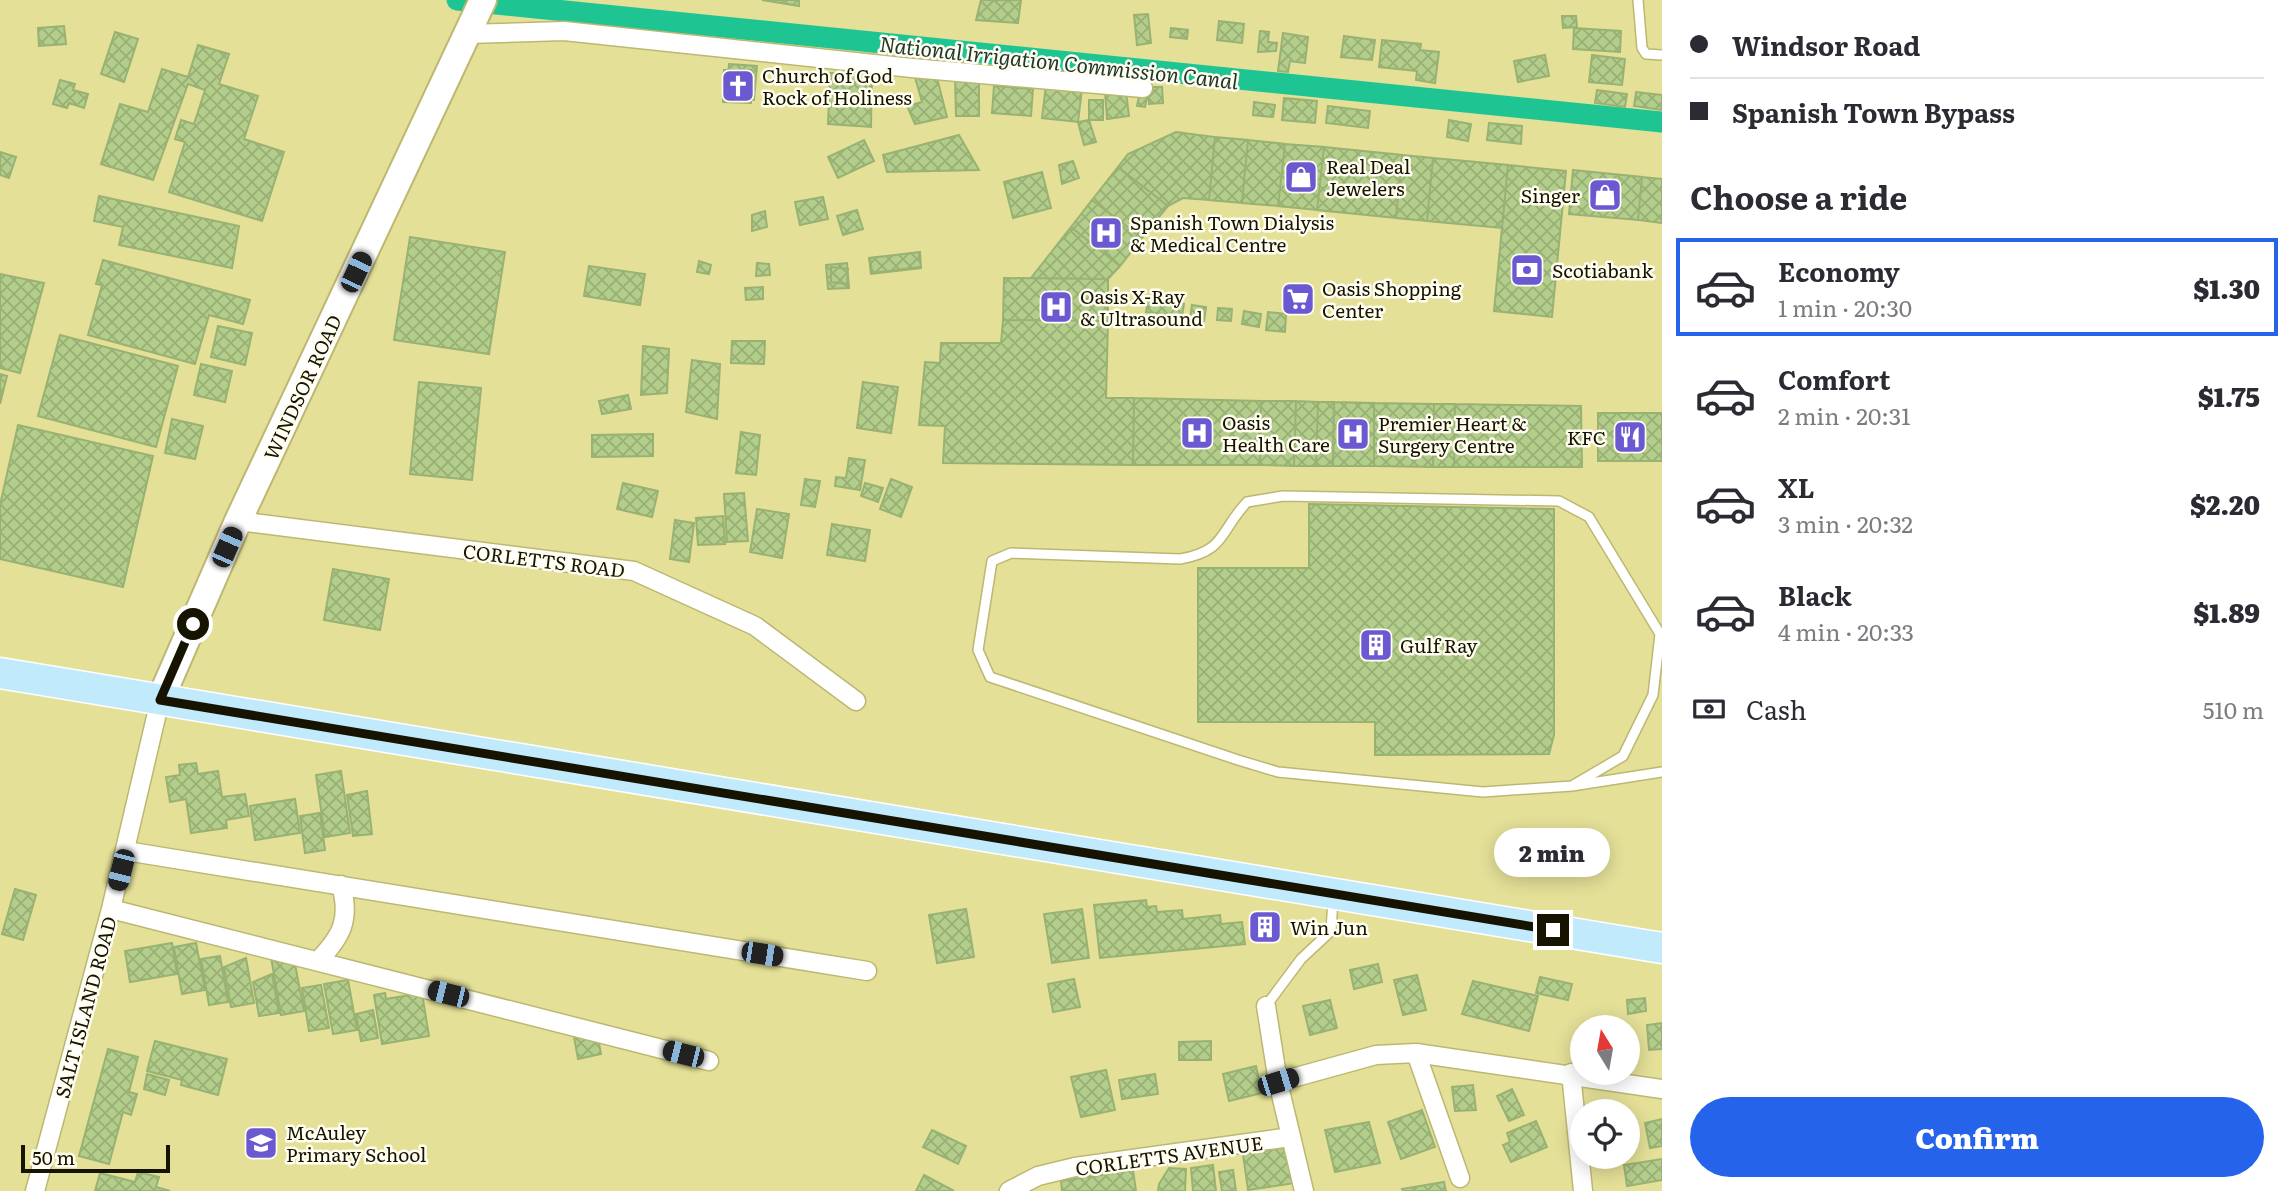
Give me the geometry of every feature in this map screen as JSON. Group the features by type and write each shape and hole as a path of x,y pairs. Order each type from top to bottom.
{"main road":[{"name":"WINDSOR ROAD","path":"160,700 238,521 474,17"},
{"path":"0,673 1662,948"}],"street":[{"path":"474,17 564,31 912,68 1143,88"},
{"name":"CORLETTS ROAD","path":"238,521 634,570 755,626 856,701"},
{"name":"SALT ISLAND ROAD","path":"35,1191 126,851 160,700"},
{"path":"126,851 867,971"},
{"path":"318,961 339,938 344,919 341,886"},
{"path":"111,909 709,1061"},
{"path":"1266,1006 1278,1082 1304,1191"},
{"path":"1278,1082 1376,1055 1416,1052 1570,1073"},
{"path":"1416,1052 1460,1178"},
{"path":"1572,1085 1583,1191"},
{"path":"1639,1085 1662,1089"},
{"name":"CORLETTS AVENUE","path":"1010,1191 1038,1177 1075,1167 1290,1137"}],"lane":[{"path":"1639,0 1642,48 1646,54 1662,55"},
{"path":"1573,786 1623,756 1653,695 1661,634 1589,517 1559,501 1283,496 1247,502 1215,548 1198,556 1180,559 1011,553 992,561 978,650 990,677 1278,772 1483,792 1573,786 1662,772"},
{"path":"1266,1006 1301,959 1331,931 1334,894"}],"building":[{"path":"762,0 799,0 799,6"},
{"path":"981,0 1021,0 1018,23 976,20"},
{"path":"1148,14 1151,43 1137,45 1134,15"},
{"path":"1562,16 1576,16 1577,27 1563,28"},
{"path":"1219,21 1244,24 1242,43 1217,40"},
{"path":"64,26 66,44 39,46 38,28"},
{"path":"1171,28 1188,30 1187,39 1170,37"},
{"path":"1574,28 1621,31 1620,52 1573,49"},
{"path":"1260,31 1269,32 1268,42 1277,43 1276,51 1258,52"},
{"path":"115,32 138,39 124,82 101,74"},
{"path":"1283,33 1308,37 1305,63 1290,61 1288,72 1278,71"},
{"path":"1344,36 1375,40 1372,60 1341,57"},
{"path":"1382,40 1421,44 1420,50 1439,52 1435,83 1416,80 1417,71 1379,67"},
{"path":"198,45 229,54 219,84 258,96 244,139 284,152 262,221 169,192 185,142 175,139 181,120 194,124 205,90 188,84 153,180 101,164 120,104 148,112 162,69 188,77"},
{"path":"1545,55 1549,76 1518,82 1514,61"},
{"path":"1592,55 1625,59 1622,85 1589,82"},
{"name":"Church of God Rock of Holiness","path":"729,64 757,66 754,100 726,97"},
{"name":"Church of God Rock of Holiness","path":"724,70 752,70 751,103 723,102"},
{"path":"872,72 871,127 828,124 830,73"},
{"path":"936,74 947,117 915,124 907,106 922,102 915,77"},
{"path":"955,77 979,80 979,116 956,116"},
{"path":"60,80 75,84 73,90 88,94 84,108 69,103 67,108 53,104"},
{"path":"1046,85 1082,89 1078,122 1042,118"},
{"path":"994,86 1033,89 1031,116 992,113"},
{"path":"1148,87 1162,87 1163,103 1149,104"},
{"path":"1597,90 1627,94 1625,107 1595,103"},
{"path":"1126,91 1129,116 1107,119 1105,93"},
{"path":"1636,92 1662,95 1662,110 1634,106"},
{"path":"1139,96 1147,97 1145,107 1137,106"},
{"path":"1284,98 1317,101 1315,123 1282,120"},
{"path":"1089,100 1103,100 1103,120 1089,120"},
{"path":"1254,102 1275,105 1273,117 1253,115"},
{"path":"1328,106 1370,111 1368,128 1326,123"},
{"path":"1089,120 1096,142 1084,145 1078,122"},
{"path":"1449,120 1471,124 1468,141 1447,137"},
{"path":"1489,123 1522,126 1521,144 1487,140"},
{"path":"1176,132 1215,137 1209,200 1183,198 1168,206 1118,167 1128,154"},
{"path":"959,135 979,170 887,172 883,155"},
{"path":"1215,137 1248,140 1242,203 1209,200"},
{"path":"864,140 874,161 838,178 828,157"},
{"path":"1248,140 1285,144 1278,206 1242,203"},
{"name":"Real Deal Jewelers","path":"1285,144 1324,147 1317,210 1278,206"},
{"path":"1324,147 1402,155 1396,218 1317,210"},
{"path":"0,152 16,157 9,178 0,175"},
{"path":"1402,155 1433,158 1427,221 1396,218"},
{"path":"1433,158 1508,165 1502,228 1427,221"},
{"path":"1073,161 1079,178 1062,184 1059,165"},
{"name":"Scotiabank","path":"1508,165 1566,171 1552,317 1494,311"},
{"path":"1118,167 1168,206 1142,238 1092,200"},
{"name":"Singer","path":"1573,170 1642,177 1638,220 1569,214"},
{"path":"1042,172 1051,208 1013,218 1004,182"},
{"path":"1642,177 1662,179 1662,223 1638,220"},
{"path":"99,196 239,226 232,268 119,245 123,227 94,221"},
{"path":"823,197 828,219 800,225 795,202"},
{"name":"Spanish Town Dialysis & Medical Centre","path":"1092,200 1142,238 1120,266 1071,227"},
{"path":"857,210 863,229 843,235 837,216"},
{"path":"765,211 767,227 752,231 752,215"},
{"path":"1071,227 1120,266 1108,279 1031,278"},
{"path":"410,237 505,252 489,354 394,340"},
{"path":"919,252 921,267 872,273 870,258"},
{"path":"920,252 921,268 871,274 869,258"},
{"path":"103,260 250,300 243,324 209,315 195,364 88,335 102,285 96,284"},
{"path":"699,261 711,265 709,274 697,272"},
{"path":"757,263 769,264 770,275 756,276"},
{"path":"847,263 849,288 828,289 826,265"},
{"path":"589,266 645,274 640,305 584,296"},
{"path":"831,267 848,269 847,284 831,282"},
{"path":"0,274 44,283 20,373 0,368"},
{"name":"Oasis X-Ray & Ultrasound","path":"1004,278 1108,279 1108,321 1003,320"},
{"path":"763,287 763,299 746,300 745,288"},
{"path":"1148,300 1184,304 1182,316 1146,312"},
{"path":"1192,305 1206,307 1204,321 1190,319"},
{"path":"1218,308 1232,309 1231,321 1217,320"},
{"path":"1244,311 1261,314 1259,327 1242,324"},
{"path":"1268,312 1286,314 1285,332 1266,330"},
{"path":"1003,320 1108,321 1106,398 1134,398 1133,465 943,463 945,426 919,425 925,362 940,363 941,343 1001,343"},
{"path":"218,326 252,333 245,365 211,357"},
{"path":"60,335 178,366 156,447 38,416"},
{"path":"732,341 765,341 764,364 731,363"},
{"path":"643,346 669,349 667,393 641,395"},
{"path":"692,360 720,364 717,419 686,412"},
{"path":"201,364 232,371 225,402 194,395"},
{"path":"0,374 7,376 0,404"},
{"path":"419,382 481,388 472,480 410,474"},
{"path":"863,382 898,387 891,433 857,428"},
{"path":"628,395 631,409 602,414 599,401"},
{"name":"Oasis Health Care","path":"1134,398 1261,401 1260,465 1133,465"},
{"path":"1261,401 1296,401 1294,466 1260,465"},
{"path":"1296,401 1318,402 1316,466 1294,466"},
{"path":"1318,402 1334,402 1333,466 1316,466"},
{"name":"Premier Heart & Surgery Centre","path":"1334,402 1374,403 1374,466 1333,466"},
{"path":"1374,403 1434,404 1433,467 1374,466"},
{"path":"1434,404 1455,404 1454,467 1433,467"},
{"path":"1455,404 1581,406 1582,467 1454,467"},
{"name":"KFC","path":"1598,413 1662,413 1662,461 1598,461"},
{"path":"172,419 203,426 195,459 165,453"},
{"path":"18,425 153,456 123,587 0,559 0,505"},
{"path":"741,432 760,435 756,475 736,473"},
{"path":"653,434 653,456 592,457 592,435"},
{"path":"849,458 865,460 860,490 835,486 836,477 846,478"},
{"path":"805,479 820,481 815,507 801,505"},
{"path":"891,479 912,487 901,517 880,509"},
{"path":"623,483 658,491 652,517 617,509"},
{"path":"865,483 883,488 878,502 861,496"},
{"path":"744,493 748,541 727,542 724,494"},
{"name":"Gulf Ray","path":"1309,504 1554,509 1554,735 1549,754 1375,755 1375,722 1198,722 1198,568 1309,568"},
{"path":"757,509 789,514 782,558 750,552"},
{"path":"723,516 725,544 698,545 696,518"},
{"path":"675,520 694,523 689,562 670,559"},
{"path":"832,524 870,530 865,561 827,555"},
{"path":"333,569 389,579 380,630 324,620"},
{"path":"196,763 198,774 218,771 222,797 245,794 249,816 226,820 227,828 191,833 186,799 170,802 166,777 180,775 179,765"},
{"path":"341,771 350,833 325,837 316,775"},
{"path":"367,791 372,834 353,836 347,795"},
{"path":"295,799 300,833 255,840 250,806"},
{"path":"320,813 325,850 305,853 300,816"},
{"path":"15,889 36,895 23,940 2,934"},
{"path":"1146,900 1147,907 1156,906 1157,912 1182,910 1183,919 1220,915 1221,924 1242,922 1245,944 1100,958 1094,905"},
{"path":"966,909 974,957 937,963 929,915"},
{"path":"1082,909 1089,958 1052,963 1044,914"},
{"name":"Win Jun","path":"1275,916 1278,935 1255,938 1252,920"},
{"path":"172,943 177,974 130,982 125,951"},
{"path":"196,943 205,990 182,994 174,947"},
{"path":"220,956 228,1002 209,1005 201,959"},
{"path":"271,957 294,959 304,1011 281,1015"},
{"path":"246,958 254,1003 231,1007 224,967"},
{"path":"1378,964 1382,982 1354,989 1350,970"},
{"path":"272,974 279,1013 259,1016 253,982"},
{"path":"1417,975 1426,1010 1403,1015 1394,980"},
{"path":"1540,977 1572,984 1568,1000 1536,993"},
{"path":"1074,979 1080,1007 1053,1012 1048,984"},
{"path":"348,980 357,1030 333,1034 324,984"},
{"path":"1473,981 1538,996 1529,1031 1462,1014"},
{"path":"321,985 329,1028 309,1031 302,988"},
{"path":"385,993 386,999 422,993 429,1036 382,1044 374,995"},
{"path":"1645,998 1646,1011 1628,1014 1627,1000"},
{"path":"1330,1000 1337,1028 1310,1035 1303,1006"},
{"path":"373,1010 378,1038 361,1041 356,1014"},
{"path":"1662,1023 1662,1049 1649,1050 1647,1025"},
{"path":"583,1035 598,1038 601,1054 578,1059 574,1037"},
{"path":"155,1041 227,1059 218,1095 181,1085 182,1080 147,1071"},
{"path":"1211,1041 1211,1060 1179,1060 1179,1042"},
{"path":"108,1049 138,1057 129,1092 137,1094 131,1115 123,1112 109,1164 79,1156"},
{"path":"1256,1066 1262,1093 1229,1101 1223,1074"},
{"path":"1106,1070 1115,1110 1081,1117 1071,1077"},
{"path":"147,1074 169,1080 165,1095 144,1089"},
{"path":"1155,1074 1158,1094 1122,1099 1119,1080"},
{"path":"1473,1085 1476,1110 1455,1111 1452,1087"},
{"path":"1512,1089 1524,1115 1509,1121 1497,1096"},
{"path":"1422,1110 1435,1147 1401,1159 1388,1122"},
{"path":"1662,1119 1662,1146 1650,1148 1645,1123"},
{"path":"1536,1121 1547,1147 1511,1162 1503,1145 1510,1142 1507,1133"},
{"path":"1369,1122 1380,1163 1335,1172 1325,1130"},
{"path":"932,1130 966,1146 958,1164 923,1147"},
{"path":"1290,1147 1295,1183 1248,1190 1243,1154"},
{"path":"1662,1159 1662,1180 1627,1186 1625,1169 1640,1169 1640,1162"},
{"path":"1213,1165 1216,1191 1193,1191 1191,1168"},
{"path":"1169,1168 1186,1169 1185,1191 1158,1191 1159,1184"},
{"path":"1133,1170 1136,1191 1062,1191 1061,1181"},
{"path":"1233,1170 1236,1191 1222,1191 1219,1172"},
{"path":"138,1172 159,1177 156,1187 170,1191 95,1191 100,1173 135,1182"},
{"path":"924,1175 954,1191 916,1191"},
{"path":"1444,1182 1446,1191 1402,1189"}],"waterway":[{"name":"National Irrigation Commission Canal","path":"457,0 1662,122"}],"place":[{"name":"Church of God Rock of Holiness","path":"738,86"},
{"name":"Real Deal Jewelers","path":"1301,177"},
{"name":"Singer","path":"1605,195"},
{"name":"Spanish Town Dialysis & Medical Centre","path":"1106,233"},
{"name":"Scotiabank","path":"1527,270"},
{"name":"Oasis Shopping Center","path":"1298,299"},
{"name":"Oasis X-Ray & Ultrasound","path":"1056,307"},
{"name":"Oasis Health Care","path":"1197,433"},
{"name":"Premier Heart & Surgery Centre","path":"1353,434"},
{"name":"KFC","path":"1630,437"},
{"name":"Gulf Ray","path":"1376,645"},
{"name":"Win Jun","path":"1265,927"},
{"name":"McAuley Primary School","path":"261,1143"}],"route":[{"path":"193,624 160,700 1553,930"}]}
